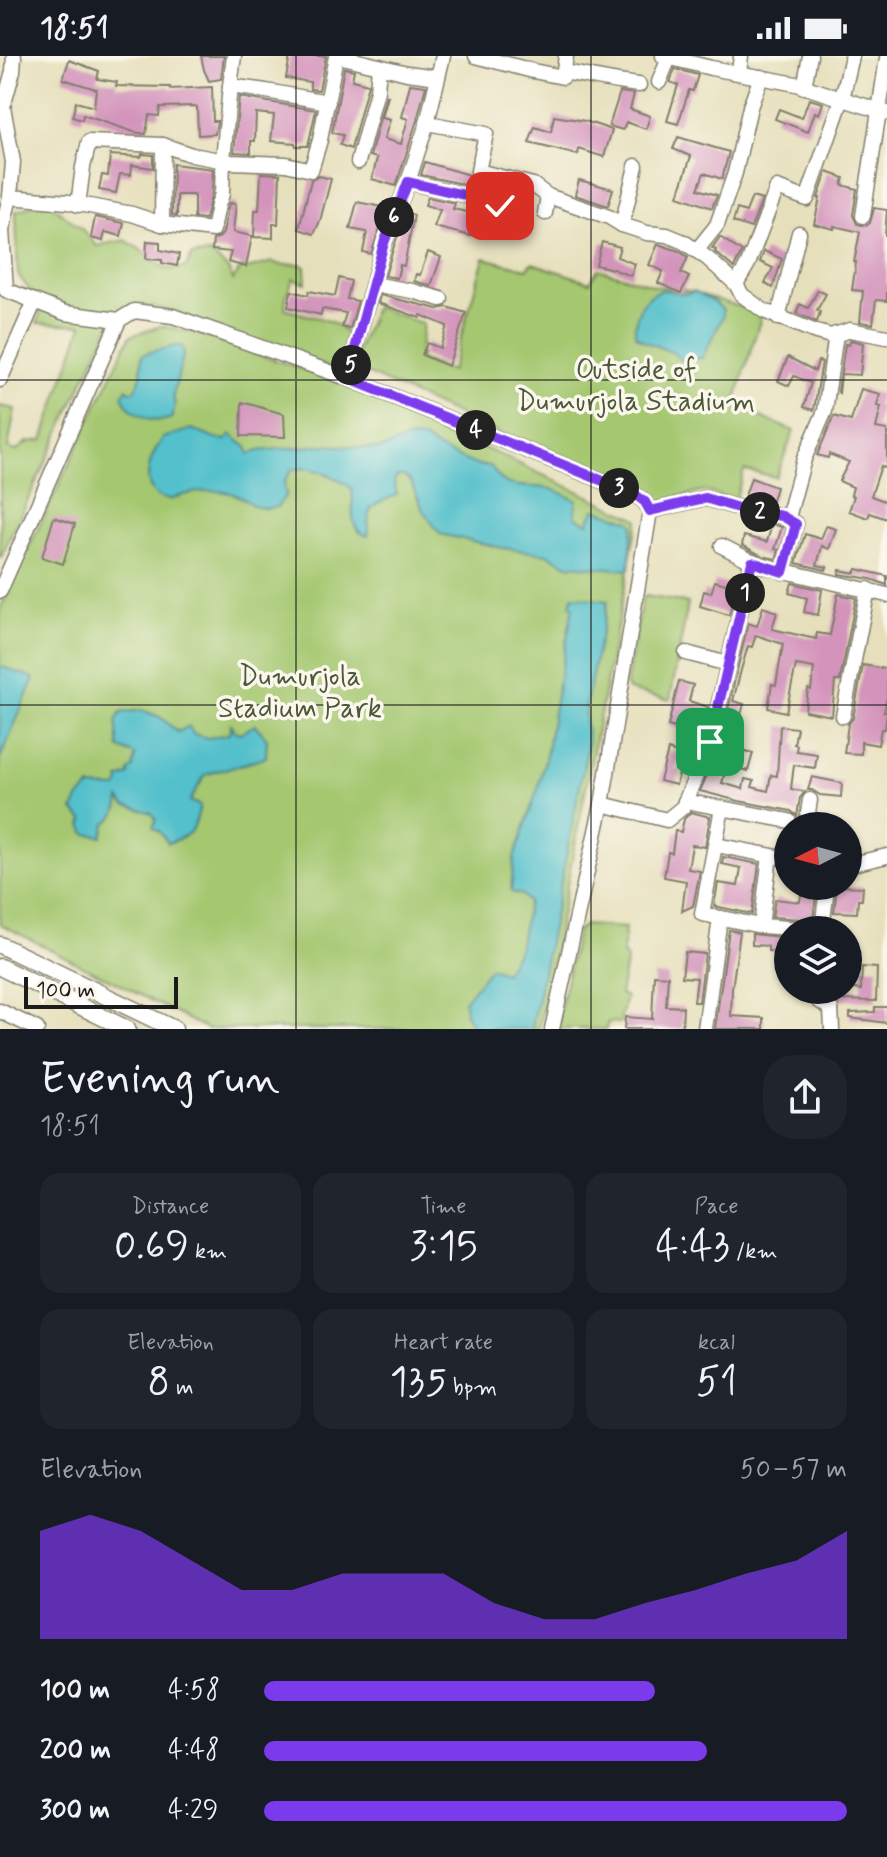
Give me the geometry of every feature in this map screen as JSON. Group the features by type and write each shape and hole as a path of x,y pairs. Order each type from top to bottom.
{"main road":[{"path":"0,945 174,1029"},
{"path":"0,967 119,1027"}],"street":[{"path":"14,56 3,107 13,162 10,197 2,230 3,292 65,313 119,320"},
{"path":"10,197 68,202 132,214 162,224 213,230 222,194 234,56"},
{"path":"78,205 89,142 163,145 192,155 231,162 286,164 311,170 337,56 438,77"},
{"path":"347,378 384,243 427,123 443,56"},
{"path":"476,56 563,77 566,56"},
{"path":"739,72 741,56"},
{"path":"804,87 810,56"},
{"path":"736,284 748,264 777,188 807,199 842,99 852,56"},
{"path":"659,82 674,58 804,87 883,111"},
{"path":"863,216 883,111 887,58"},
{"path":"358,162 377,91 379,66"},
{"path":"563,72 639,85"},
{"path":"697,250 717,225 735,173 750,107 761,77"},
{"path":"230,86 328,102"},
{"path":"427,123 486,134 478,171 533,185 548,196 609,217 622,225 684,242 736,284 742,295 778,318 831,336 850,330 887,337"},
{"path":"162,224 163,145"},
{"path":"622,225 636,166"},
{"path":"408,182 473,197 488,204 500,206 514,203"},
{"path":"545,213 548,196"},
{"path":"778,318 799,233"},
{"path":"373,284 441,299"},
{"path":"0,380 35,301"},
{"path":"0,591 119,320 134,311 173,316 347,378 633,493 645,502 650,511 602,804 552,1029"},
{"path":"782,516 789,514 804,459 825,411 836,334"},
{"path":"650,511 705,498 782,516 796,524 783,572"},
{"path":"722,546 752,562 783,572 887,595"},
{"path":"602,804 667,820 683,807 710,742 752,562"},
{"path":"843,716 868,589"},
{"path":"686,653 728,664"},
{"path":"808,812 810,800"},
{"path":"685,801 774,818"},
{"path":"722,808 702,914 774,927"},
{"path":"716,845 774,857"},
{"path":"761,926 770,856"},
{"path":"862,862 887,856"},
{"path":"705,1029 720,918"},
{"path":"119,1027 123,1004"},
{"path":"824,1004 831,1009 832,1029"},
{"path":"0,1011 37,1029"}],"green space":[{"path":"46,201 81,228 97,246 125,240 167,268 186,267 192,255 211,254 228,269 233,280 241,268 272,262 300,264 305,267 306,283 293,279 285,308 327,320 350,337 338,371 162,309 138,306 115,314 0,559 0,406 15,409 8,448 16,451 27,442 43,440 82,325 37,323 42,306 18,275 16,211"},
{"name":"Outside of Dumurjola Stadium","path":"484,258 527,269 532,263 590,282 598,269 655,286 690,291 762,314 734,406 794,431 776,477 744,470 735,500 705,491 652,503 351,366 375,307 423,324 419,359 451,371"},
{"name":"Dumurjola Stadium Park","path":"161,326 195,333 346,384 638,519 539,1029 207,1029 0,924 0,609 130,336"},
{"path":"646,596 688,603 670,700 628,690 626,685 642,599"},
{"path":"584,925 625,928 623,954 627,958 620,994 626,997 620,1023 608,1022 606,1029 556,1029 577,931"}],"water":[{"path":"662,290 686,294 694,291 714,301 723,310 723,317 702,358 681,360 672,352 635,335 636,321 644,302"},
{"path":"182,346 184,353 173,395 175,405 172,418 149,420 131,409 122,396 127,388 134,391 141,376 142,355"},
{"path":"192,429 226,440 231,435 247,447 249,454 324,445 381,449 410,438 424,439 476,465 491,466 496,475 509,484 551,489 577,500 576,517 588,523 594,509 631,521 629,570 568,565 547,554 440,534 423,510 411,482 404,476 397,476 394,480 397,494 370,510 368,536 361,533 354,523 352,489 332,476 315,470 291,470 284,482 286,495 277,507 260,508 234,494 221,491 193,493 172,499 158,497 152,491 148,478 155,452 163,438"},
{"path":"573,596 608,601 587,699 588,745 532,1029 474,1029 465,1014 464,1001 490,968 505,973 519,948 528,902 522,895 511,892 514,858 547,751"},
{"path":"0,666 34,678 1,757 0,757"},
{"path":"141,710 160,717 178,732 189,726 193,734 208,738 229,734 231,724 234,731 241,733 255,725 267,738 266,757 205,775 190,801 200,806 194,827 188,834 168,843 153,827 156,820 152,813 124,805 120,799 116,813 106,823 102,836 86,834 82,825 84,821 73,810 79,797 90,787 117,788 119,779 129,775 135,755 119,748 116,721 121,713"}],"building":[{"path":"201,56 224,56 221,79 209,81"},
{"path":"290,56 326,56 319,90 310,89 310,82 286,78"},
{"path":"69,60 99,71 97,79 117,82 116,86 170,89 212,87 213,121 217,121 215,134 198,135 197,107 194,106 160,107 159,116 149,115 146,134 83,115 82,120 72,117 76,102 94,107 96,89 63,79"},
{"path":"344,68 354,70 352,80 368,84 351,149 340,145 343,135 332,133"},
{"path":"675,69 698,75 693,91 689,90 678,124 667,121 678,85 670,82"},
{"path":"410,84 426,86 396,186 372,179 377,158 370,156 386,96 382,118 390,120 384,139 401,144 408,119 402,117"},
{"path":"620,92 634,94 630,109 650,116 646,129 626,122 623,130 609,126"},
{"path":"239,97 316,110 308,146 271,141 274,115 256,113 255,141 251,141 251,153 234,152"},
{"path":"809,99 823,103 819,114 815,112 808,132 775,119 779,109 802,118"},
{"path":"554,116 585,121 612,130 604,157 579,149 578,155 529,143 535,127 551,132"},
{"path":"678,137 729,152 722,179 704,173 698,189 717,195 712,208 678,196 691,156 673,149"},
{"path":"142,154 153,155 153,168 132,165 131,175 120,174 116,193 99,190 102,175 108,176 110,155 141,157"},
{"path":"425,162 508,189 506,194 500,196 476,187 421,175"},
{"path":"173,164 213,169 212,192 205,219 194,218 194,195 177,195 177,216 172,215"},
{"path":"827,172 844,178 842,185 857,189 853,215 857,224 866,226 870,223 874,208 887,210 887,301 876,300 873,324 860,322 863,291 852,290 860,232 814,224 818,198"},
{"path":"261,173 280,174 278,224 273,224 273,238 254,237"},
{"path":"319,176 331,179 314,234 299,229 311,180"},
{"path":"579,180 613,189 608,206 575,195"},
{"path":"428,197 455,203 453,209 476,214 471,236 434,227 440,210 425,205"},
{"path":"752,197 762,200 751,228 733,222 737,209 746,212"},
{"path":"357,202 387,208 371,254 363,252 367,232 350,229"},
{"path":"229,203 236,204 233,232 252,236 246,267 228,262 231,252 212,250 213,240 223,233"},
{"path":"406,213 414,215 404,266 400,265 397,278 385,276 394,246"},
{"path":"95,217 124,223 121,236 105,232 103,241 91,238"},
{"path":"720,237 742,252 734,268 712,248"},
{"path":"147,241 160,242 160,250 179,254 177,266 162,263 162,260 146,259"},
{"path":"602,242 620,247 617,257 635,264 631,276 596,265"},
{"path":"658,244 688,257 681,273 689,277 681,293 658,283 663,271 649,265"},
{"path":"764,251 782,259 773,288 765,283 773,268 760,262"},
{"path":"428,252 441,257 431,286 414,281 416,274 420,275"},
{"path":"339,278 351,281 347,299 358,301 350,329 342,327 346,313 322,309 321,315 288,307 291,291 335,296"},
{"path":"818,290 826,294 817,310 820,312 817,322 796,313 800,304 808,308"},
{"path":"380,295 466,313 448,366 422,355 427,343 440,348 447,326 378,303"},
{"path":"851,340 863,343 860,375 841,374 839,393 838,392 845,344 849,345"},
{"path":"788,357 815,371 818,361 822,362 814,410 804,407 811,383 794,376 789,386 778,381"},
{"path":"861,389 880,394 877,406 881,407 876,428 887,430 887,469 881,466 871,496 887,502 887,519 870,513 868,518 849,511 854,496 851,495 853,487 839,481 849,462 829,454 828,458 817,455 834,416 851,421"},
{"path":"242,402 284,414 285,437 241,436"},
{"path":"751,478 776,487 771,504 744,499"},
{"path":"54,517 75,524 63,564 42,557"},
{"path":"772,524 782,527 775,549 779,550 776,559 762,556 742,545 744,536 767,542"},
{"path":"826,526 836,529 829,549 822,546 817,565 827,567 826,570 796,563 805,534 821,539"},
{"path":"857,569 887,576 887,585 839,574 840,570 855,573"},
{"path":"715,581 736,587 729,615 700,606 704,591 711,593"},
{"path":"792,583 822,590 818,615 804,612 807,598 789,593"},
{"path":"838,594 856,598 840,681 835,681 832,716 805,711 814,668 796,665 786,712 768,708 772,684 776,685 783,644 756,635 752,647 748,646 733,701 744,704 728,746 753,753 748,771 727,765 722,783 743,789 745,779 754,781 752,787 768,791 771,775 777,776 780,726 797,728 796,751 817,754 815,768 794,765 791,789 805,792 800,798 798,812 700,791 720,744 748,623 757,626 763,607 777,612 772,629 816,639 817,633 830,635"},
{"path":"863,665 887,669 885,729 881,729 878,745 861,742 861,754 844,753 848,724 853,718"},
{"path":"679,681 693,685 689,701 708,707 693,757 684,755 689,732 668,726"},
{"path":"668,750 680,754 675,770 680,771 676,785 660,781"},
{"path":"812,777 842,783 841,797 820,795 808,790"},
{"path":"691,812 710,817 705,847 692,845 688,869 700,871 693,906 682,911 686,881 664,877 675,831 681,832 684,819"},
{"path":"723,857 759,864 752,914 714,906 718,883 738,886 741,868 722,864"},
{"path":"775,900 815,900 813,916 772,917"},
{"path":"835,900 858,900 857,913 834,912"},
{"path":"729,930 740,932 731,1016 764,1018 764,1029 715,1029"},
{"path":"752,934 774,936 774,951 768,951 768,946 752,945"},
{"path":"685,952 705,954 699,1002 694,1002 697,978 682,977"},
{"path":"862,967 877,968 876,1001 862,1001"},
{"path":"654,975 668,976 666,1006 683,1007 682,1029 624,1029 625,1017 652,1019"},
{"path":"875,1007 887,1007 887,1023 850,1018 850,1013 875,1012"}],"route":[{"path":"500,206 408,182 384,243 347,378 633,493 645,502 650,511 705,498 782,516 796,524 783,572 752,562 710,742"}]}
